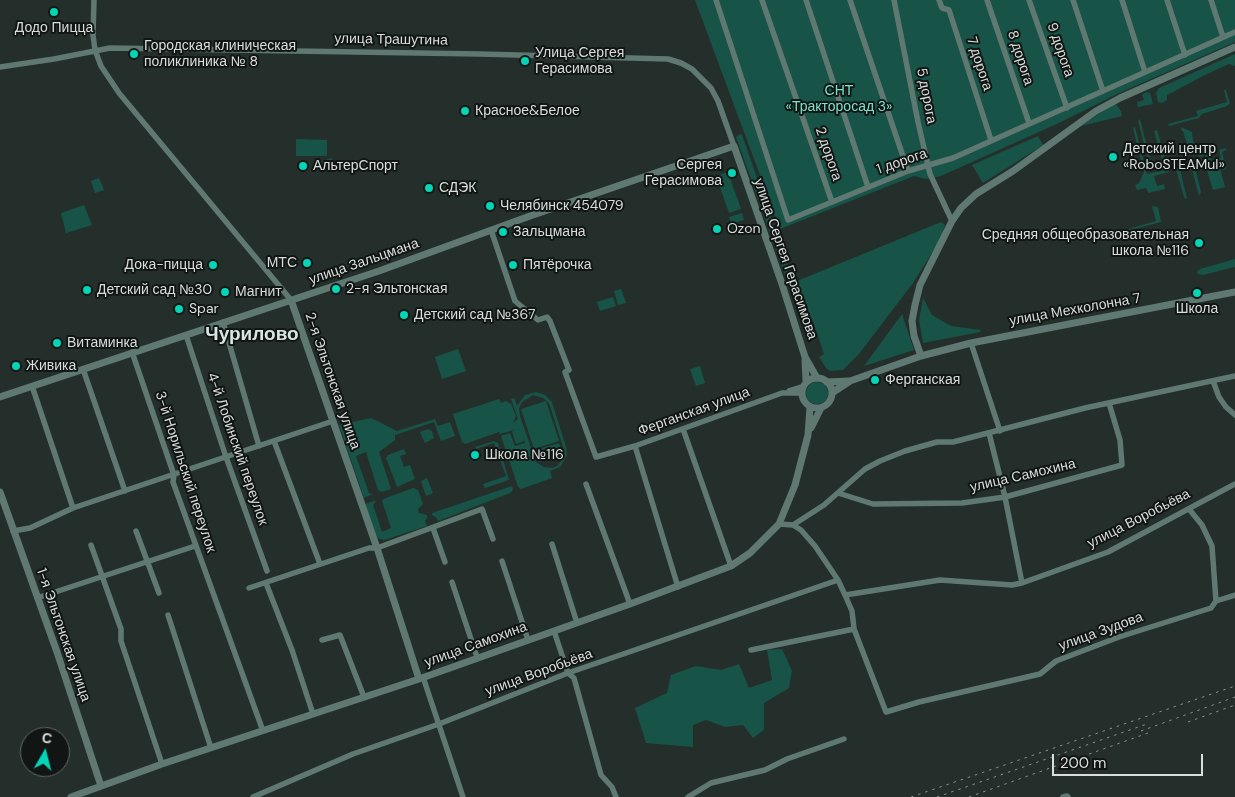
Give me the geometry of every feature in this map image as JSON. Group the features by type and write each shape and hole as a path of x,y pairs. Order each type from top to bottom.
{"street":[{"name":"2-я Эльтонская улица","path":"94,0 93,35 95,50 101,66 119,93 290,300 421,678"},
{"name":"1 дорога","path":"716,0 788,220 908,171 953,158 1235,32"},
{"name":"2 дорога","path":"762,0 832,202"},
{"path":"806,0 868,187"},
{"path":"850,0 908,171"},
{"name":"5 дорога","path":"894,0 930,174 952,221"},
{"name":"7 дорога","path":"939,0 942,8 948,10 992,140"},
{"name":"8 дорога","path":"987,0 1028,124"},
{"name":"9 дорога","path":"1029,0 1067,108"},
{"path":"1073,0 1103,91"},
{"path":"1122,0 1146,72"},
{"path":"1167,0 1185,55"},
{"path":"1211,0 1223,37"},
{"path":"921,356 914,336 912,321 920,285 960,208 976,194 1013,171 1096,111 1120,98 1235,47"},
{"name":"улица Трашутина","path":"0,67 110,48 668,59 692,69 711,88 718,101 734,146"},
{"name":"улица Зальцмана","path":"0,397 385,269 491,230 734,146"},
{"name":"улица Сергея Герасимова","path":"734,146 805,357 817,378"},
{"name":"Ферганская улица","path":"491,230 515,301 538,320 547,317 550,321 569,370 565,372 596,458 803,387"},
{"name":"улица Мехколонна 7","path":"850,381 921,356 971,343 1235,292"},
{"path":"223,322 246,407 259,446"},
{"name":"4-й Лобинский переулок","path":"186,334 226,457 267,571"},
{"path":"971,343 1000,430"},
{"name":"3-й Норильский переулок","path":"132,352 174,474 173,482 195,546 263,731"},
{"path":"805,357 804,402 810,407 821,408"},
{"path":"83,369 125,491"},
{"path":"793,525 824,505 866,469 888,458 937,442 953,442 1109,403 1235,376"},
{"path":"803,387 817,378 827,382 850,381"},
{"path":"1213,380 1219,397 1226,408 1235,415"},
{"path":"832,393 850,381"},
{"path":"752,650 854,629 852,611 838,580 815,546 801,530 793,525 779,524 795,485 810,431 821,408 828,404 832,393 831,387 827,382"},
{"path":"32,386 74,508"},
{"name":"улица Самохина","path":"838,493 873,504 962,503 1004,497 1122,465 1120,440 1109,403"},
{"path":"810,407 810,431"},
{"path":"13,531 30,528 74,508 333,421"},
{"path":"683,429 731,566"},
{"path":"990,433 1022,583"},
{"path":"274,441 320,564"},
{"path":"635,446 678,587"},
{"path":"586,484 630,604"},
{"name":"улица Воробьёва","path":"845,595 940,580 1022,583 1108,552 1235,484"},
{"name":"1-я Эльтонская улица","path":"0,492 58,652 101,786"},
{"path":"249,588 369,548 377,548 482,509 493,539"},
{"path":"1189,509 1202,525 1212,546 1216,601"},
{"name":"улица Самохина","path":"72,797 162,764 421,678 678,587 731,566 750,553 779,524"},
{"path":"433,528 445,562"},
{"path":"136,531 159,593"},
{"path":"552,544 577,623"},
{"path":"91,545 121,629 121,641 162,764"},
{"path":"37,598 195,546"},
{"path":"502,561 528,640"},
{"name":"улица Воробьёва","path":"253,797 353,754 439,724 568,674 838,580"},
{"path":"452,582 477,657"},
{"path":"266,583 292,650 313,714"},
{"name":"улица Зудова","path":"854,629 886,712 919,702 1040,674 1056,661 1119,637 1212,608 1216,601 1235,595"},
{"path":"168,615 211,748"},
{"path":"554,630 568,674 574,678 601,775 612,787 616,797"},
{"path":"322,640 340,635 364,697"},
{"path":"421,678 439,724 462,797"},
{"path":"688,797 711,783 765,770 787,759 844,739"},
{"path":"1063,797 1068,797"}],"green space":[{"name":"СНТ «Тракторосад 3»","path":"695,0 1235,0 1235,42 1117,94 1061,122 941,176 926,179 914,176 780,229"},
{"path":"1235,54 1235,66 1229,64 1205,75 1167,95 1167,100 1162,103 1158,102 1156,93 1159,88"},
{"path":"1224,90 1226,90 1230,103 1227,106 1202,114 1199,118 1169,126 1168,124 1198,116 1196,111 1227,102"},
{"path":"1146,92 1150,93 1153,104 1138,107 1137,102 1144,100 1142,95"},
{"path":"1115,103 1122,116 1081,126"},
{"path":"1140,119 1152,166 1163,163 1154,131 1157,130 1166,162 1165,165 1152,169 1150,167 1138,121"},
{"path":"1135,127 1147,174 1165,170 1170,166 1169,172 1154,176 1157,186 1164,184 1165,189 1148,193 1146,188 1137,190 1135,185 1139,183 1144,172 1133,128"},
{"path":"1181,127 1192,132 1193,141 1197,149 1194,153 1190,153"},
{"path":"740,134 742,135 792,277 806,327 804,327 736,137"},
{"path":"1038,136 1043,145 983,183 972,165"},
{"path":"296,139 327,140 327,156 296,156"},
{"path":"1226,148 1222,152 1226,169 1223,170 1221,160 1208,164 1205,155 1199,157 1198,153 1200,150 1209,152 1211,160 1221,158 1219,150"},
{"path":"332,158 332,165 318,170 318,162"},
{"path":"1190,162 1194,164 1201,192 1199,196"},
{"path":"1219,164 1225,187 1213,190 1206,167"},
{"path":"1179,165 1187,199 1184,197 1176,169"},
{"path":"728,172 741,209 729,213 716,176"},
{"path":"99,178 104,190 95,193 91,181"},
{"path":"84,205 92,225 66,233 61,213"},
{"path":"1152,206 1158,207 1161,222 1108,236 1156,221"},
{"path":"742,213 744,220 731,224 729,217"},
{"path":"941,222 945,225 939,242 913,283 859,354 843,370 830,371 826,368 819,357 824,354 813,321 808,322 797,281"},
{"path":"1235,259 1235,267 1203,275 1197,272 1200,269"},
{"path":"621,289 626,303 618,305 614,291"},
{"path":"613,297 616,306 600,311 597,302"},
{"path":"923,298 932,315 951,326 981,330 980,332 923,343 919,320"},
{"path":"902,314 914,350 864,366"},
{"path":"458,349 466,371 442,379 435,357"},
{"path":"700,366 705,383 696,386 690,369"},
{"path":"817,382 825,385 828,393 825,401 817,404 809,401 806,393 809,385"},
{"path":"536,392 545,395 552,402 567,456 560,467 550,471 552,478 521,489 518,487 501,436 510,433 515,446 525,443 523,434 524,441 516,444 512,431 517,429 500,434 499,432 465,444 462,442 453,414 499,399 501,403 506,401 511,404 516,416 513,423 518,419 511,399 514,398 517,406 525,395","holes":["533,395 543,398 549,403 564,452 562,460 557,466 552,468 544,467 536,462 520,416 519,408 522,402"]},
{"path":"546,401 559,441 534,449 521,409"},
{"path":"371,418 397,431 435,419 438,426 450,422 455,436 441,441 434,422 395,435 395,440 379,452 391,489 382,492 378,490 366,452 356,456 369,493 373,494 364,498 339,425"},
{"path":"428,429 432,431 434,438 425,443 420,432"},
{"path":"494,441 498,443 509,480 485,488 483,484 506,476 494,443 476,449 475,447"},
{"path":"559,443 563,455 539,462 535,450"},
{"path":"404,449 406,454 400,456 404,467 410,465 415,479 397,487 386,458 388,455"},
{"path":"427,478 433,493 426,496 421,481"},
{"path":"512,486 513,490 510,493 438,521 432,515 432,513"},
{"path":"413,488 418,490 423,504 418,509 419,513 427,515 425,521 427,526 384,540 377,538 365,504 376,501 373,505 382,532 391,528 383,499"},
{"path":"782,649 792,671 789,688 764,703 764,730 753,738 743,725 725,727 706,720 693,725 693,747 646,743 635,708 667,693 671,675 696,666 721,670 739,664 749,688 772,680 767,650"}],"railway":[{"path":"911,797 1235,686"},
{"path":"1141,731 1235,697"},
{"path":"1188,722 1235,705"},
{"path":"937,797 1147,724"},
{"path":"969,797 1148,733"}],"place":[{"name":"Додо Пицца","path":"54,12"},
{"name":"Городская клиническая поликлиника № 8","path":"134,54"},
{"name":"Улица Сергея Герасимова","path":"525,61"},
{"name":"Красное&Белое","path":"465,111"},
{"name":"Детский центр «RoboSTEAMul»","path":"1113,157"},
{"name":"АльтерСпорт","path":"303,166"},
{"name":"Сергея Герасимова","path":"732,173"},
{"name":"СДЭК","path":"429,188"},
{"name":"Челябинск 454079","path":"490,206"},
{"name":"Ozon","path":"717,229"},
{"name":"Зальцмана","path":"503,232"},
{"name":"Средняя общеобразовательная школа №116","path":"1199,243"},
{"name":"МТС","path":"307,263"},
{"name":"Дока-пицца","path":"213,265"},
{"name":"Пятёрочка","path":"513,265"},
{"name":"2-я Эльтонская","path":"336,289"},
{"name":"Детский сад №30","path":"87,290"},
{"name":"Магнит","path":"225,292"},
{"name":"Школа","path":"1197,293"},
{"name":"Spar","path":"179,309"},
{"name":"Детский сад №367","path":"404,315"},
{"name":"Витаминка","path":"57,343"},
{"name":"Живика","path":"16,366"},
{"name":"Ферганская","path":"875,380"},
{"name":"Школа №116","path":"475,455"}],"district":[{"name":"Чурилово","path":"252,335"}]}
